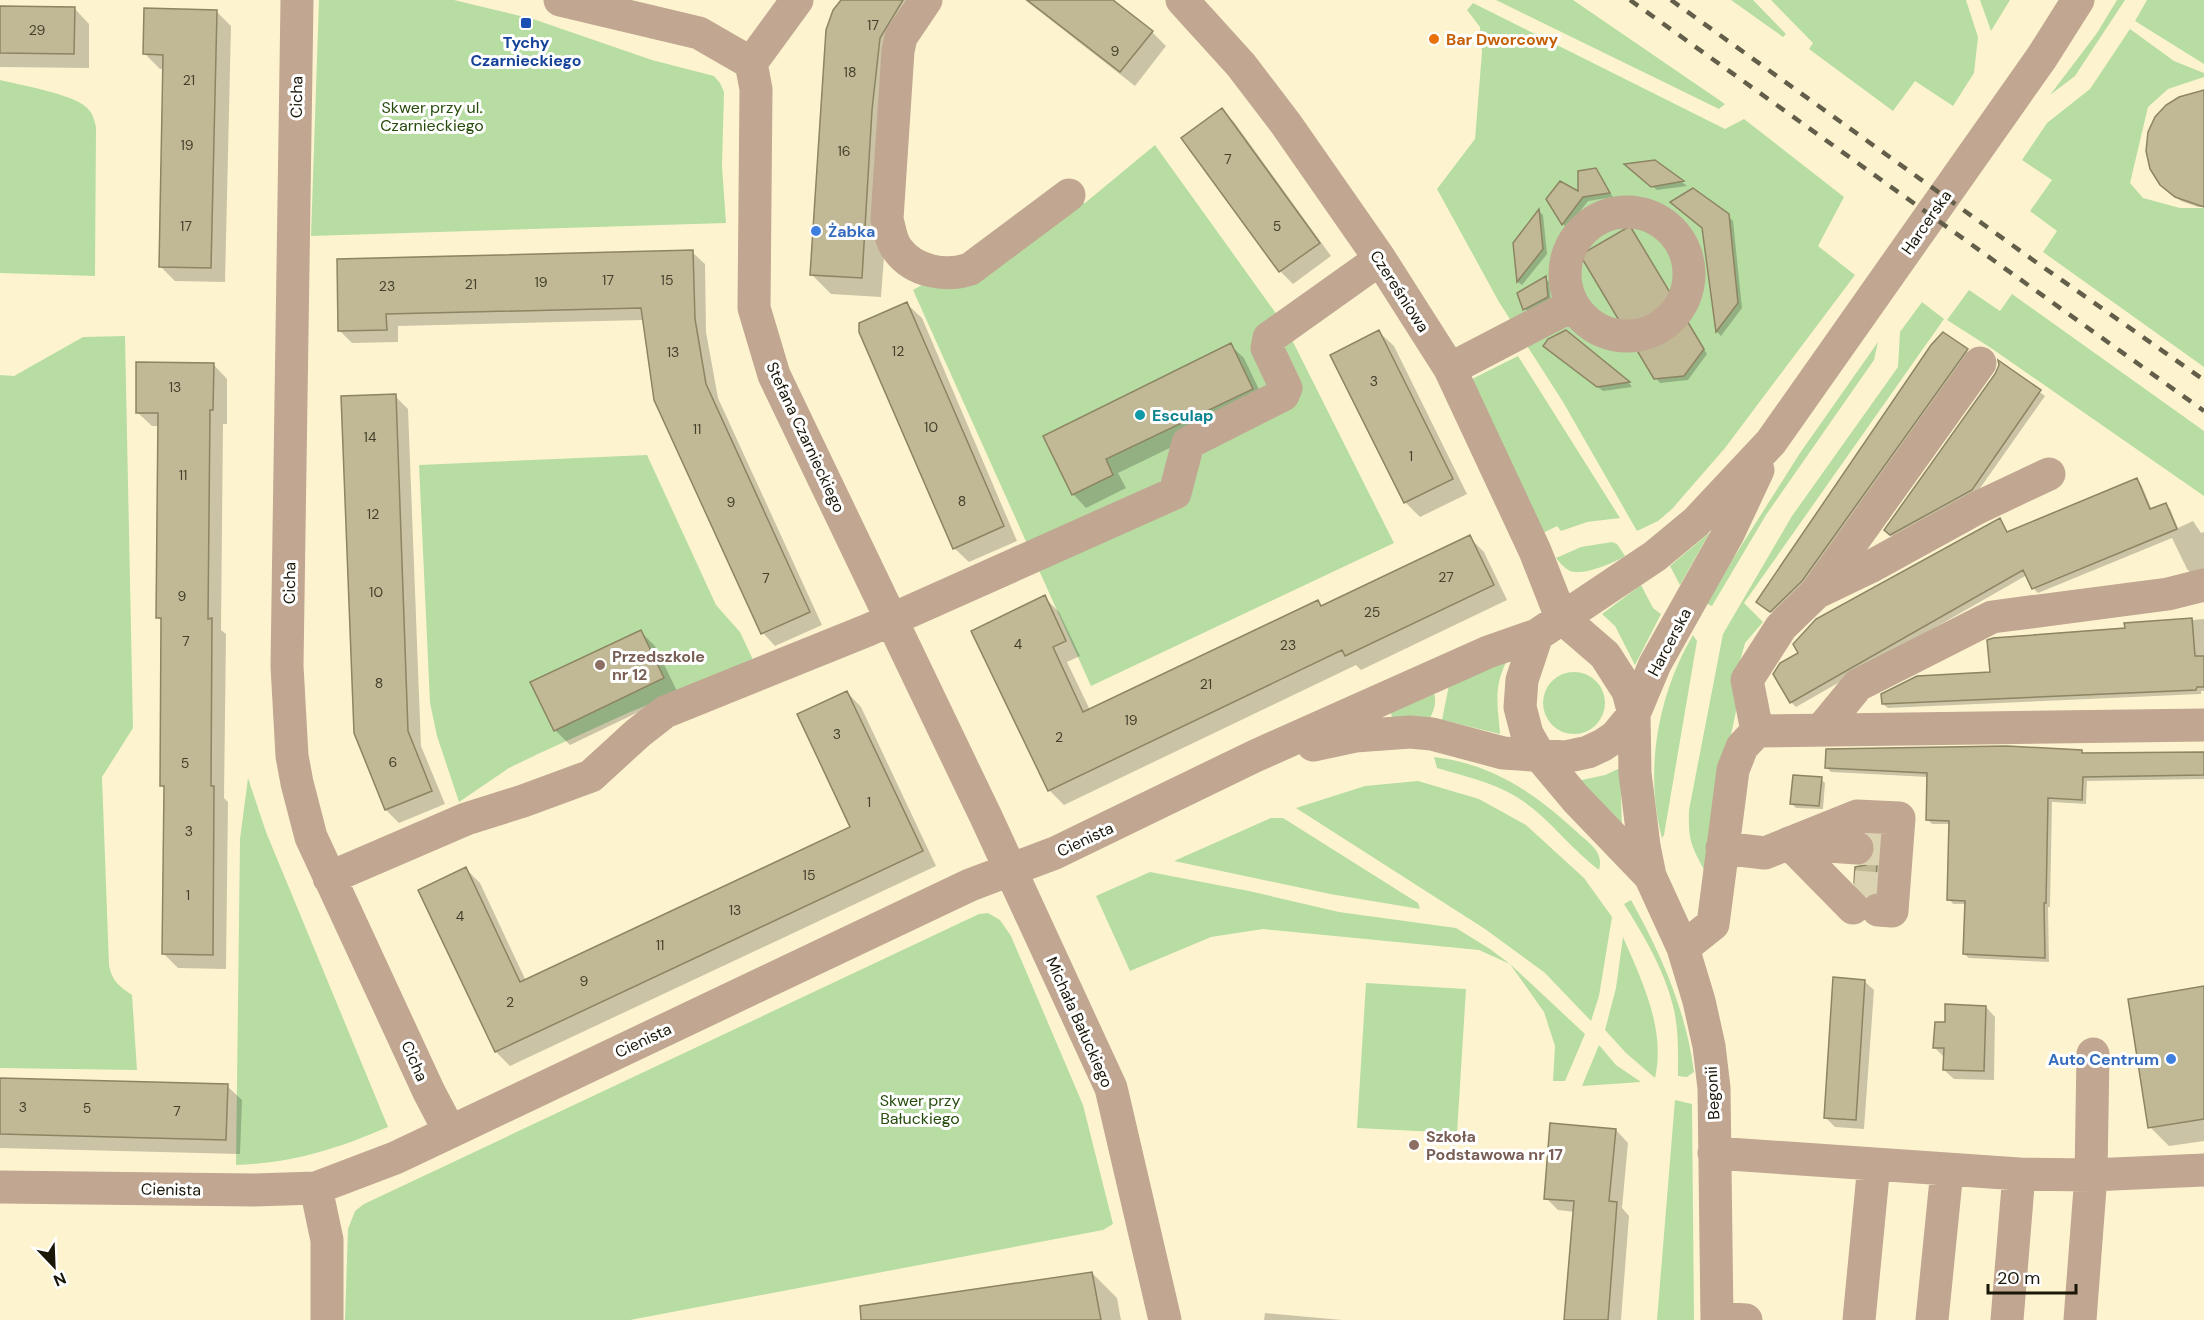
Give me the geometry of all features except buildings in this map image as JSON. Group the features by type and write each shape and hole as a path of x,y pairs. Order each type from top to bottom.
{"street":[{"name":"Cicha","path":"297,0 287,654 292,756 300,798 311,837 429,1092 450,1132"},
{"path":"560,0 699,33 751,63 797,0"},
{"path":"926,0 901,38 898,51 887,219 893,242 898,251 911,263 929,271 954,274 970,269 1069,195"},
{"name":"Czereśniowa","path":"1182,0 1248,74 1380,259 1450,369 1535,550 1549,626"},
{"name":"Harcerska","path":"1549,626 1654,556 1696,522 1771,442 2042,57 2078,0"},
{"name":"Stefana Czarnieckiego","path":"751,63 756,89 754,308 774,375 1011,870"},
{"path":"329,878 466,819 591,776 665,712 857,635 1176,493 1188,443 1283,395 1286,388 1267,348 1269,338 1380,259"},
{"path":"1450,369 1573,305"},
{"path":"1758,731 1747,680 1781,627 1816,593 1980,363"},
{"name":"Harcerska","path":"1634,714 1655,664 1728,534 1771,442"},
{"path":"1816,593 1870,567 1977,508 2049,474"},
{"path":"1821,730 1858,685 1992,617 2168,594 2204,585"},
{"path":"1549,626 1605,655 1628,691 1634,714 1616,736 1588,752 1565,758 1539,755 1527,734 1520,706 1522,680 1549,626"},
{"name":"Cienista","path":"0,1187 254,1190 316,1188 395,1158 970,885 1055,853 1256,756 1549,626"},
{"name":"Begonii","path":"1634,714 1635,773 1639,814 1650,876 1683,948 1699,1001 1709,1046 1714,1089 1714,1153 1726,1319"},
{"path":"1683,948 1713,924 1733,770 1742,747 1758,731 2204,725"},
{"name":"Cienista","path":"1256,756 1355,736 1410,732 1432,734 1503,753 1539,755"},
{"name":"Begonii","path":"1539,755 1591,815 1650,876"},
{"path":"1722,848 1765,853 1861,874"},
{"name":"Michała Bałuckiego","path":"1011,870 1111,1088 1165,1320"},
{"path":"1667,910 1689,897 1716,899"},
{"path":"2080,1320 2091,1175 2093,1054"},
{"path":"1714,1153 2019,1174 2091,1175 2204,1170"},
{"path":"1859,1320 1874,1164"},
{"path":"1932,1320 1947,1170"},
{"path":"2007,1320 2019,1174"},
{"path":"316,1188 327,1240 327,1320"}],"green space":[{"name":"Skwer przy ul. Czarnieckiego","path":"319,0 454,0 533,19 652,60 714,76 724,92 722,166 726,223 311,236"},
{"path":"1496,0 1573,0 1725,104 1719,109"},
{"path":"1731,0 1753,0 1786,34 1783,37"},
{"path":"1771,0 1966,0 1978,37 1974,73 1953,106 1915,81 1893,111 1809,49 1813,43"},
{"path":"1980,0 2010,0 1991,31"},
{"path":"2117,0 2125,0 2075,76 2050,95 2097,33"},
{"path":"2147,0 2204,0 2204,64 2135,21"},
{"path":"1473,3 1725,129 1744,119 1844,197 1818,246 1855,275 1725,448 1672,509 1658,521 1637,531 1563,402 1499,302 1437,189 1475,139 1482,52 1480,27 1467,10"},
{"path":"2130,29 2174,61 2204,73 2204,77 2168,89 2148,107 2130,183 2143,198 2180,208 2204,208 2204,367 2043,252 2057,231 2030,211 2052,180 2022,160 2047,123 2090,89"},
{"path":"0,80 69,98 86,107 93,116 96,127 95,276 0,273"},
{"path":"1155,145 1285,326 1394,543 1091,686 913,290 1068,203 1085,203"},
{"path":"1969,290 2000,311 2012,294 2204,431 2204,496 1947,320"},
{"path":"1922,302 1944,319 1744,603 1763,622 1745,643 1737,672 1740,693 1716,804 1706,873 1691,843 1689,810 1723,634 1792,516 1898,367 1900,332"},
{"path":"125,336 133,728 102,777 109,965 117,983 132,995 137,1070 0,1068 0,375 14,376 83,337"},
{"path":"1878,342 1874,360 1766,515 1712,606 1705,603 1800,453"},
{"path":"1518,356 1620,518 1587,522 1561,531 1557,526 1541,534 1472,379"},
{"path":"647,455 716,605 740,632 754,662 630,712 540,753 509,768 459,802 437,736 430,703 419,465"},
{"path":"1710,532 1680,585 1670,566"},
{"path":"1612,542 1617,544 1625,556 1583,572 1570,571 1556,558 1581,547"},
{"path":"1641,585 1653,608 1661,614 1635,665 1615,626 1602,614"},
{"path":"1693,635 1697,641 1662,838 1654,786 1658,734 1671,682"},
{"path":"1506,662 1498,690 1500,734 1442,720 1449,685"},
{"path":"1568,672 1580,672 1596,681 1603,691 1605,703 1603,715 1596,725 1580,734 1568,734 1557,729 1548,720 1543,709 1543,697 1548,686 1557,677"},
{"path":"1434,693 1435,706 1430,718 1392,717 1391,713"},
{"path":"1434,757 1475,766 1530,794 1591,845 1600,858 1599,870 1527,804 1496,787 1437,768"},
{"path":"1620,768 1622,826 1577,781 1605,775"},
{"path":"248,778 266,832 388,1127 314,1154 257,1164 236,1165 240,839"},
{"path":"1418,781 1479,799 1526,825 1584,878 1612,917 1599,996 1591,1021 1545,973 1485,929 1296,808 1365,786"},
{"path":"1271,818 1283,818 1418,903 1420,909 1330,894 1174,861"},
{"path":"1150,872 1249,891 1339,912 1456,928 1510,964 1479,950 1263,929 1211,937 1130,971 1096,896"},
{"path":"1631,900 1671,983 1685,1027 1694,1072 1687,1077 1678,1076 1678,1041 1669,992 1653,953 1624,904"},
{"name":"Skwer przy Bałuckiego","path":"988,913 1000,920 1011,936 1083,1105 1113,1224 1103,1230 630,1320 345,1320 348,1229 355,1211 364,1204 979,914"},
{"path":"1623,937 1644,988 1655,1023 1658,1060 1655,1078 1626,1053 1605,1030 1616,988"},
{"path":"1510,964 1585,1034 1565,1081 1553,1081 1555,1046 1544,1012"},
{"path":"1366,983 1466,989 1457,1133 1357,1128"},
{"path":"1599,1045 1616,1065 1641,1082 1582,1086"},
{"path":"1675,1100 1692,1104 1694,1320 1657,1320"}],"tunnel":[{"path":"1857,848 1882,849"},
{"path":"1854,887 1880,889"}],"railway":[{"path":"1630,0 2204,411"},
{"path":"1671,0 2204,380"}],"place":[{"name":"Tychy Czarnieckiego","path":"526,23"},
{"name":"Bar Dworcowy","path":"1434,39"},
{"name":"Żabka","path":"816,231"},
{"name":"Esculap","path":"1140,415"},
{"name":"Przedszkole nr 12","path":"600,665"},
{"name":"Auto Centrum","path":"2171,1059"},
{"name":"Szkoła Podstawowa nr 17","path":"1414,1145"}]}
